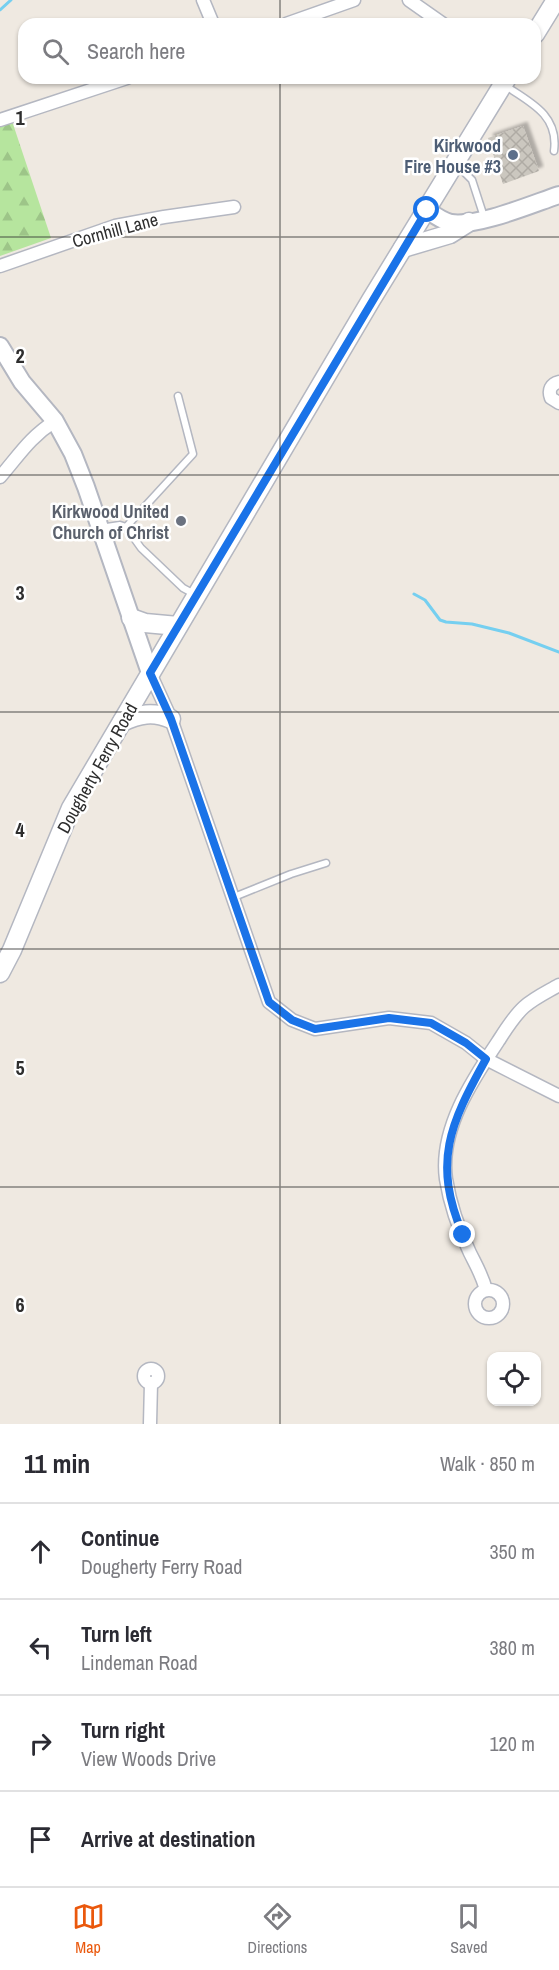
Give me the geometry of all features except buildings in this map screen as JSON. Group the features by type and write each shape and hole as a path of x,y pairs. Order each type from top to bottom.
{"main road":[{"path":"541,24 556,0"},
{"name":"Dougherty Ferry Road","path":"0,973 12,950 71,808 403,248 503,84"},
{"path":"403,248 450,234 477,220"},
{"path":"131,618 145,623 178,626"},
{"path":"122,722 137,715 159,714 171,719"}],"street":[{"path":"203,0 210,18"},
{"path":"303,18 354,0"},
{"path":"409,0 434,18"},
{"path":"0,120 109,84"},
{"path":"427,210 451,223 477,220 559,195"},
{"name":"Cornhill Lane","path":"0,266 115,226 234,207"},
{"path":"0,346 22,382 55,422 73,454 150,673 171,719 269,1002 292,1020 315,1029 389,1018 431,1023 466,1043 486,1059 559,1096"},
{"path":"559,382 553,385 550,391 551,398 559,403"},
{"path":"0,477 37,433 55,422"},
{"path":"486,1290 482,1273 470,1253 455,1217 446,1177 450,1136 457,1114 486,1059 523,1008 559,985"},
{"path":"150,1424 151,1383"}],"lane":[{"path":"508,84 554,127 556,140 554,151"},
{"path":"455,163 472,180 477,220"},
{"path":"126,527 193,454 178,396"},
{"path":"100,528 120,525 126,527 141,548 183,588 196,595"},
{"path":"234,897 291,874 326,863"}],"green space":[{"path":"12,121 51,238 0,256 0,126"}],"waterway":[{"path":"0,10 11,0"},
{"path":"414,594 425,600 440,620 472,624 509,633 559,652"}],"place":[{"name":"Kirkwood Fire House #3","path":"513,155"},
{"name":"Kirkwood United Church of Christ","path":"181,521"}],"route":[{"path":"427,210 371,300 150,673 171,719 269,1002 292,1020 315,1029 389,1018 431,1023 466,1043 486,1059 457,1114 447,1156 446,1177 455,1217 463,1235"}]}
